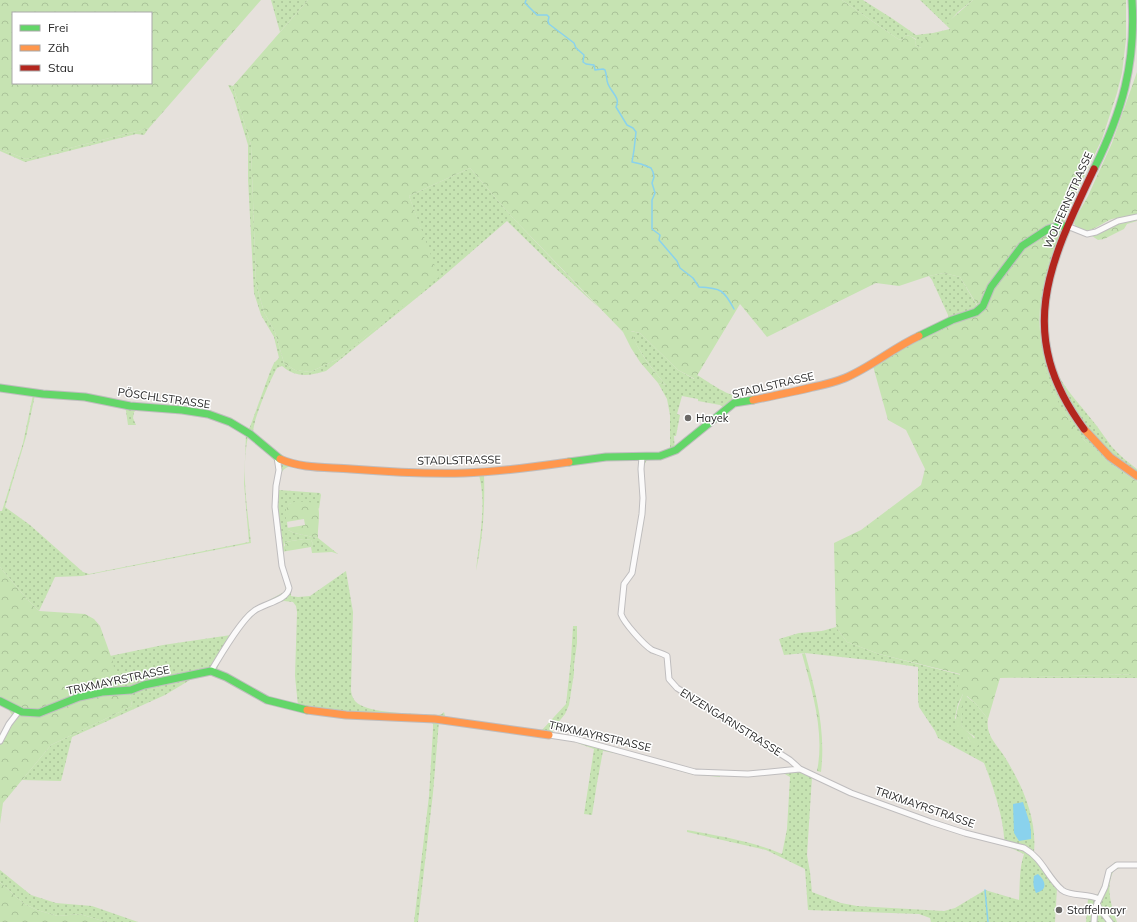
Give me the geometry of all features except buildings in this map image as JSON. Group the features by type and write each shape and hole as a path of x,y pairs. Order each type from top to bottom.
{"street":[{"name":"WOLFERNSTRASSE","path":"1132,0 1135,33 1128,75 1113,126 1094,171 1067,226 1054,260 1045,306 1045,340 1051,369 1061,394 1081,427 1111,458 1137,476"},
{"path":"1067,226 1087,234 1096,232 1118,221 1137,217"},
{"name":"STADLSTRASSE","path":"277,457 290,463 306,466 395,472 464,473 517,469 606,457 660,456 672,453 714,418 734,404 834,382 854,374 910,340 952,320 976,312 983,306 991,287 1022,246 1048,229 1058,226 1067,226"},
{"name":"PÖSCHLSTRASSE","path":"0,388 43,394 85,397 130,406 182,410 208,414 230,422 250,434 277,457"},
{"path":"210,671 247,617 260,607 282,598 288,592 289,588 282,566 275,507 276,486 280,470 277,457"},
{"name":"ENZENGARNSTRASSE","path":"642,457 642,514 632,573 624,584 621,614 622,618 650,648 667,656 669,679 677,688 790,760 800,770"},
{"path":"280,470 290,463"},
{"name":"TRIXMAYRSTRASSE","path":"19,711 29,714 44,711 87,695 128,690 210,671 226,677 267,700 286,706 346,715 435,719 575,739 695,772 748,774 800,770 851,793 924,820 965,833 1024,848 1035,856 1064,891 1090,895 1098,901"},
{"path":"0,701 19,711 9,724 0,741"},
{"path":"1094,922 1094,911 1105,887 1111,868 1117,866 1137,865"},
{"path":"1098,901 1099,908 1110,922"},
{"path":"1094,922 1097,917 1105,917"}],"green space":[{"path":"0,0 261,0 149,128 26,159 0,149"},
{"path":"271,0 308,0 280,32"},
{"path":"308,0 842,0 898,39 902,40 906,35 910,36 916,40 915,45 921,48 923,41 928,38 951,30 946,25 973,0 1126,0 1126,39 1122,73 1117,93 1102,139 1064,219 1049,259 1041,294 1039,320 1046,372 1053,393 1067,417 1084,440 1109,462 1137,482 1137,674 1000,678 988,719 976,704 967,696 963,704 961,725 973,736 978,746 973,747 968,737 959,735 957,730 956,719 963,694 957,689 960,674 879,654 847,642 836,627 834,543 861,530 921,485 925,469 906,430 888,420 873,366 903,348 979,308 960,277 944,273 929,276 899,286 876,283 767,337 740,304 695,379 678,370 640,333 631,331 641,353 666,385 658,383 640,362 623,332 512,217 470,168 409,196 439,277 338,359 310,372 295,370 284,363 275,332 264,312 256,283 251,145 233,86"},
{"path":"842,0 863,0 916,35 951,30 921,48 915,45 916,39 906,35 902,40 898,39"},
{"path":"920,0 973,0 958,12 946,25"},
{"path":"1137,72 1137,215 1112,219 1087,231 1082,231 1074,223 1075,219 1088,196 1112,143"},
{"path":"228,85 233,86 251,145 256,283 264,312 275,332 284,363 295,370 310,372 338,359 438,277 409,196 470,168 512,217 598,307 507,221 440,279 326,371 303,375 292,373 282,366 277,368 266,390 253,433 277,454 292,461 326,466 471,471 515,467 596,455 661,454 670,450 670,415 667,399 658,383 666,385 646,360 630,331 640,333 678,370 694,379 697,375 732,395 744,398 777,393 842,377 893,347 946,320 948,315 929,276 944,273 960,277 979,309 844,380 776,398 734,406 723,413 724,408 720,405 682,396 677,414 680,415 676,436 674,436 675,453 665,458 647,460 643,469 645,512 632,579 629,572 641,505 639,462 636,458 627,457 600,459 484,474 483,523 476,571 482,510 479,475 409,474 293,466 285,468 279,480 279,490 320,493 321,495 319,509 317,506 306,502 289,504 286,514 288,530 294,533 318,538 338,554 332,552 312,553 311,547 313,544 311,540 304,539 285,542 284,545 287,551 282,552 291,590 291,596 310,596 346,571 353,612 351,692 355,701 361,706 370,709 394,712 438,715 444,712 445,716 464,721 535,731 542,730 566,704 573,626 577,626 574,673 569,705 565,714 553,729 553,737 567,740 477,728 439,721 433,793 418,922 414,922 429,796 433,729 433,724 431,722 413,719 326,715 290,709 262,699 219,676 204,674 195,677 165,695 72,737 61,781 22,780 51,745 132,706 130,695 116,679 110,656 163,645 231,635 249,611 286,590 280,565 273,505 277,463 271,454 248,436 245,476 246,503 251,543 82,576 55,577 39,611 0,567 0,511 2,511 23,443 33,395 0,390 0,387 72,393 132,404 189,408 222,416 248,429 250,427 270,372 274,363 279,358 274,337 261,315 254,293 248,179 248,145 233,95","holes":["35,395 79,398 125,408 128,425 136,425 133,418 134,412 138,409 184,412 222,421 246,434 244,484 249,542 89,574 83,572 30,525 5,507 26,437","284,601 293,602 296,606 297,612 295,676 298,706 259,694 217,670 226,651 246,622 258,611"]},
{"path":"149,128 144,135 136,134 25,162 0,151 0,149 26,159"},
{"path":"1137,218 1137,221 1127,224 1124,229 1104,239 1098,240 1092,236 1110,226"},
{"path":"1064,219 1070,232 1057,265 1052,284 1048,323 1049,342 1053,360 1059,376 1070,393 1112,447 1137,469 1137,482 1103,458 1081,436 1053,393 1049,382 1041,345 1041,294 1047,265"},
{"path":"294,502 311,502 318,506 318,538 294,533 288,530 287,528 305,525 304,519 286,522 286,509 289,504"},
{"path":"304,539 311,540 313,544 311,547 287,551 285,549 285,542"},
{"path":"0,567 39,611 85,614 94,619 100,626 113,662 116,679 130,695 132,706 51,745 3,803 0,824 0,738 12,715 0,696"},
{"path":"836,627 847,642 879,654 961,675 963,694 958,704 955,718 971,742 975,737 961,725 962,704 966,696 976,704 988,719 988,730 990,735 1012,770 1028,804 1033,827 1034,852 1062,887 1057,888 1055,922 931,922 930,918 919,914 808,910 805,869 766,850 687,832 687,830 735,839 771,849 782,854 787,829 790,777 783,773 797,771 812,777 807,855 812,892 841,903 857,906 944,911 955,908 985,890 1019,900 1020,871 1024,854 1004,845 1001,815 984,763 938,738 919,707 918,667 805,653 784,655 779,639 799,633 822,631"},
{"path":"805,653 819,712 822,742 821,772 817,771 819,757 818,727 813,697 802,654"},
{"path":"1137,674 1137,678 1000,678"},
{"path":"576,742 638,757 687,772 720,775 720,777 691,774 625,755 603,751 592,815 584,814 594,749"},
{"path":"1115,862 1137,862 1137,867 1120,868 1114,870 1111,876 1109,889 1117,922 1086,922 1088,899 1097,895 1102,890"},
{"path":"0,870 31,895 56,903 92,906 138,922 106,922 80,914 58,916 37,910 23,903 0,882"},
{"path":"0,882 23,903 37,910 58,916 80,914 106,922 0,922"}],"water":[{"path":"1023,802 1030,824 1031,839 1019,841 1014,833 1013,804"},
{"path":"1038,874 1044,882 1044,888 1040,892 1036,893 1033,883 1034,876"}],"waterway":[{"path":"526,0 525,3 537,15 547,15 549,17 549,24 574,43 576,48 584,55 583,62 594,65 595,70 605,70 609,87 617,101 616,107 627,125 633,128 636,132 632,162 651,168 653,172 654,177 652,183 655,193 652,200 652,229 660,235 659,240 677,261 680,268 693,278 699,287 712,288 721,291 734,309"},
{"path":"985,890 988,922"}],"traffic: fast":[{"path":"1094,169 1112,128 1125,87 1132,45 1132,0"},
{"path":"919,336 952,320 976,312 983,306 991,287 1022,246 1048,229 1058,226 1067,226"},
{"path":"0,388 43,394 85,397 130,406 182,410 208,414 230,422 250,434 280,459"},
{"path":"569,462 606,457 660,456 676,450 734,403 753,400"},
{"path":"0,701 22,712 39,713 79,697 102,692 131,690 144,685 211,671 226,677 267,700 307,710"}],"traffic: slow":[{"path":"753,400 821,385 845,378 855,374 919,336"},
{"path":"1084,429 1110,457 1137,476"},
{"path":"280,459 315,467 436,473 490,472 569,462"},
{"path":"307,710 346,715 435,719 549,735"}],"traffic: jam":[{"path":"1084,429 1062,394 1050,362 1045,330 1046,299 1053,268 1064,236 1094,169"}],"place":[{"name":"Hayek","path":"688,418"},
{"name":"Staffelmayr","path":"1059,910"}]}
